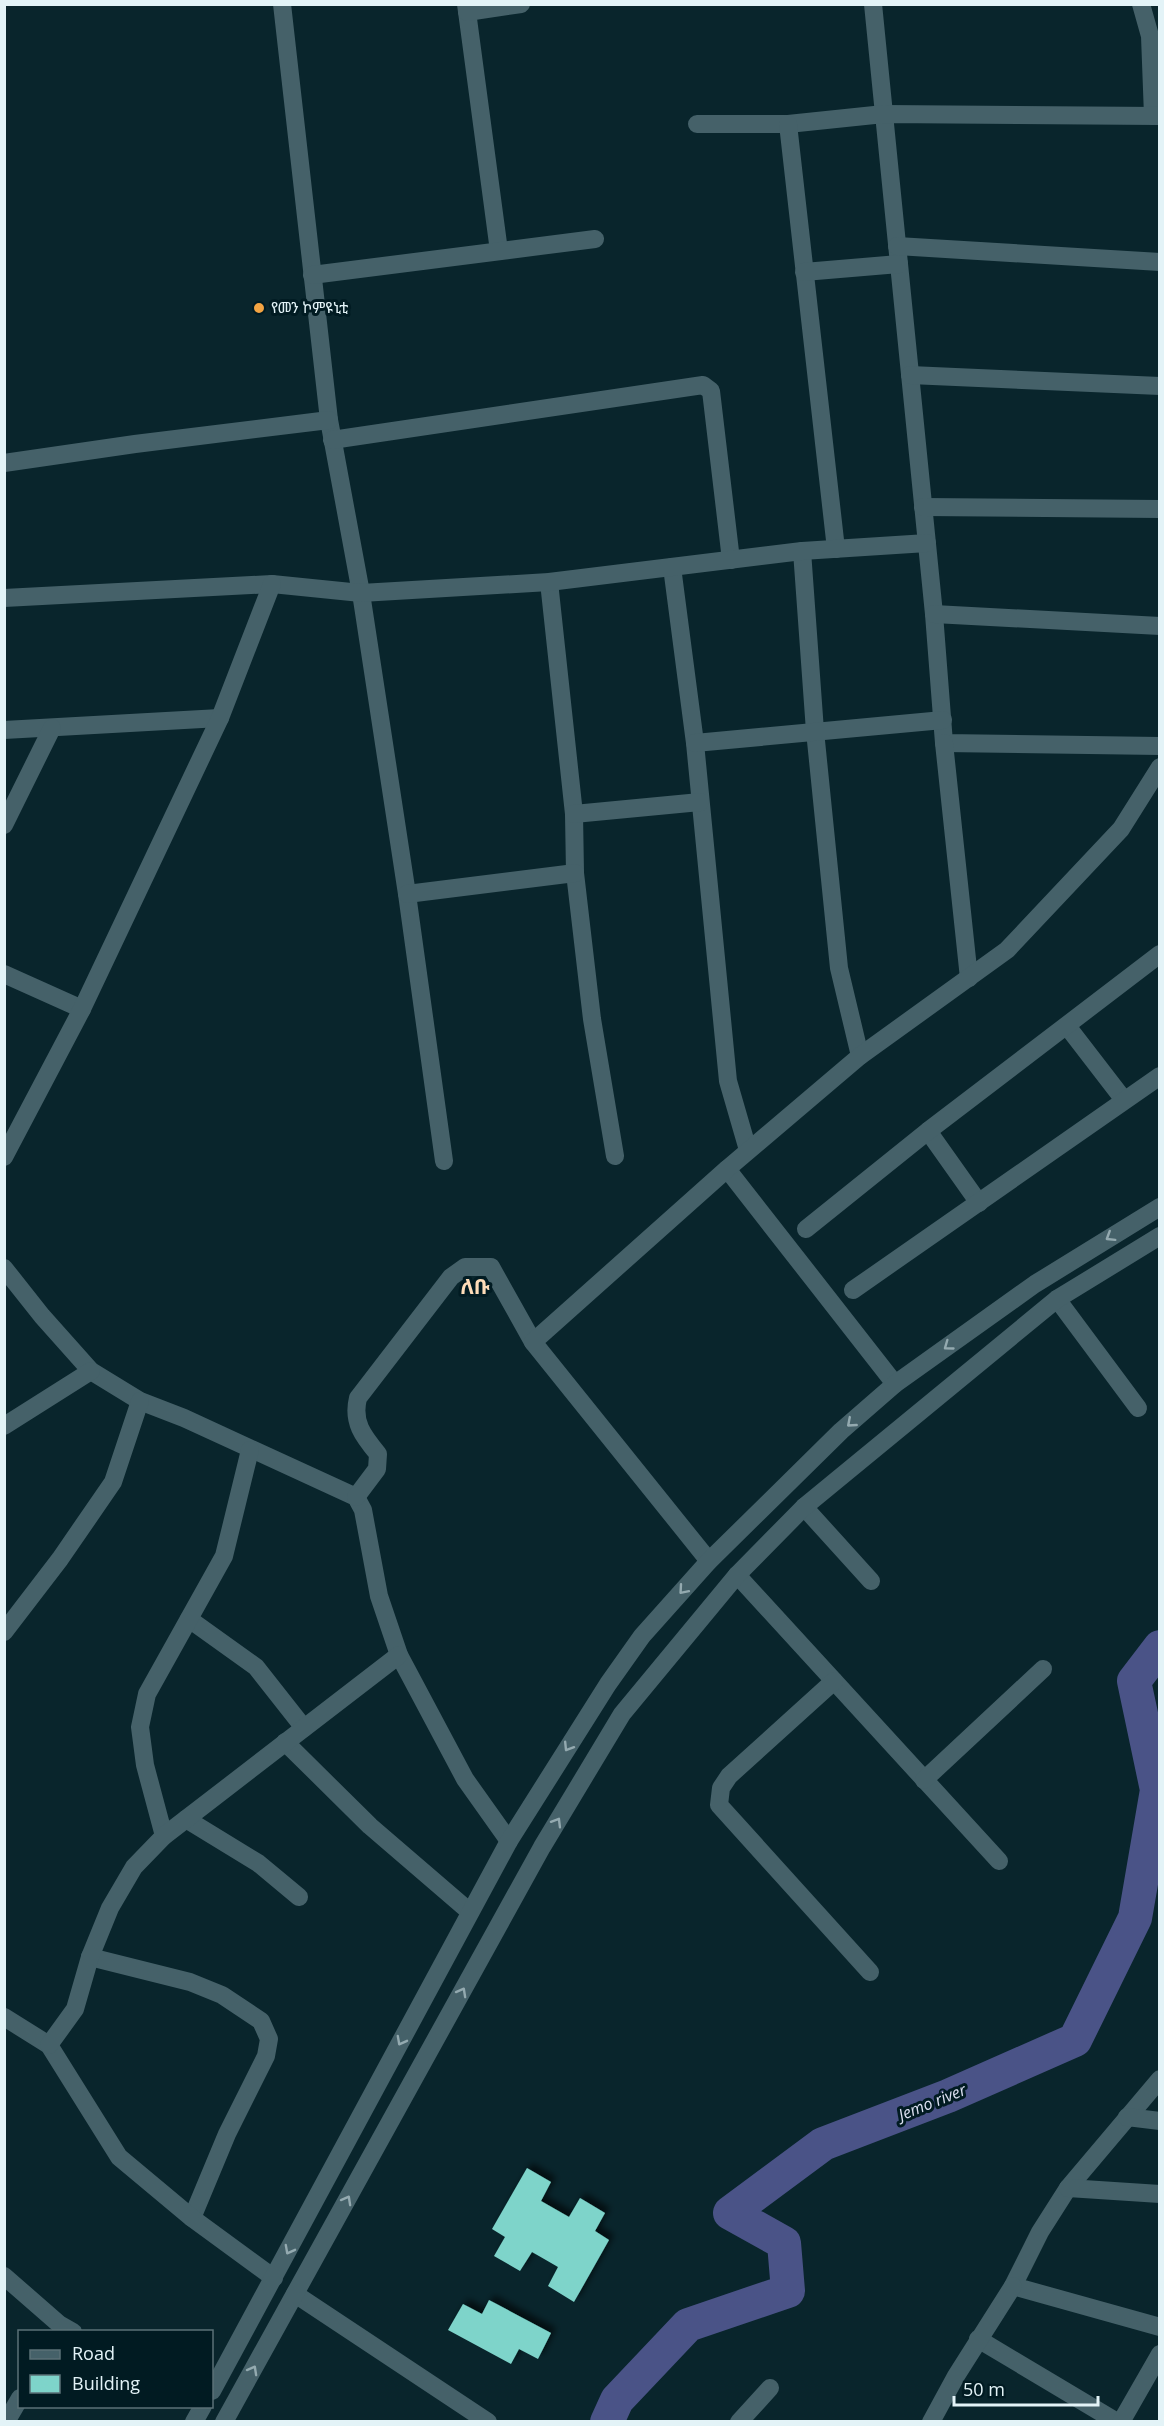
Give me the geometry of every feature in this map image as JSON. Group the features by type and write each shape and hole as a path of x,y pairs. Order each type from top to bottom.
{"street":[{"path":"282,4 329,420 360,593 407,894 444,1161"},
{"path":"499,251 466,8 521,4"},
{"path":"873,4 934,614 944,743 969,978"},
{"path":"698,124 788,124 884,114 1156,116 1150,36 1141,4"},
{"path":"788,124 836,549"},
{"path":"312,276 595,239"},
{"path":"804,272 898,255 1160,262"},
{"path":"910,375 1160,386"},
{"path":"332,440 703,385 711,391 730,560"},
{"path":"4,464 135,444 329,420"},
{"path":"923,507 1160,508"},
{"path":"4,598 272,584 360,593 549,582 802,551 927,543"},
{"path":"802,551 815,731 839,968 860,1056"},
{"path":"672,567 695,743 728,1081 748,1150"},
{"path":"549,582 574,814 575,873 592,1019 615,1156"},
{"path":"4,1157 82,1009 220,718 272,584"},
{"path":"934,614 1160,626"},
{"path":"4,730 220,718"},
{"path":"695,743 943,720"},
{"path":"4,825 51,728"},
{"path":"944,743 1160,746"},
{"path":"533,1342 748,1150 860,1056 1007,950 1121,829 1160,767"},
{"path":"574,814 700,802"},
{"path":"407,894 575,873"},
{"path":"806,1229 928,1131 1160,954"},
{"path":"4,974 82,1009"},
{"path":"1067,1026 1124,1100"},
{"path":"853,1290 1160,1076"},
{"path":"928,1131 979,1203"},
{"path":"727,1169 895,1384"},
{"path":"213,2389 509,1841 608,1684 642,1636 709,1561 841,1431 895,1384 1035,1284 1160,1207"},
{"path":"224,2421 542,1847 622,1714 737,1575 804,1507 1057,1299 1160,1236"},
{"path":"356,1497 377,1469 378,1454 362,1435 354,1411 358,1398 451,1277 465,1267 491,1267 533,1342 709,1561"},
{"path":"4,1268 42,1316 91,1371 140,1401 184,1418 356,1497 363,1510 379,1596 399,1655 465,1779 509,1841"},
{"path":"1057,1299 1138,1408"},
{"path":"4,1426 91,1371"},
{"path":"4,1632 60,1559 113,1482 140,1401"},
{"path":"164,1836 145,1765 140,1727 147,1694 224,1556 250,1450"},
{"path":"804,1507 871,1581"},
{"path":"737,1575 999,1861"},
{"path":"189,1619 256,1667 304,1728"},
{"path":"48,2045 75,2009 90,1957 110,1908 134,1867 164,1836 399,1655"},
{"path":"924,1780 1043,1669"},
{"path":"834,1681 729,1776 721,1788 719,1805 870,1972"},
{"path":"285,1742 370,1826 470,1912"},
{"path":"186,1819 258,1863 299,1897"},
{"path":"90,1957 190,1982 222,1995 261,2021 269,2038 266,2056 227,2134 192,2218"},
{"path":"416,2013 443,2026"},
{"path":"4,2017 48,2045 119,2157 192,2218 274,2278"},
{"path":"931,2421 978,2339 1013,2286 1040,2232 1068,2188 1160,2079"},
{"path":"1127,2117 1160,2121"},
{"path":"1068,2188 1160,2194"},
{"path":"4,2276 62,2329"},
{"path":"1013,2286 1160,2327"},
{"path":"295,2294 488,2421"},
{"path":"978,2339 1119,2421 1160,2354"},
{"path":"739,2421 770,2388"},
{"path":"6,2421 18,2401"},
{"path":"194,2421 202,2408"}],"building":[{"path":"527,2168 551,2182 541,2201 569,2217 580,2198 605,2213 595,2231 609,2240 574,2302 548,2286 558,2267 532,2252 520,2271 494,2256 505,2237 492,2229"},
{"path":"489,2300 551,2333 538,2359 519,2349 511,2364 448,2330 463,2304 482,2314"}],"waterway":[{"name":"Jemo river","path":"607,2422 617,2400 688,2325 788,2291 784,2243 730,2213 823,2144 948,2096 1075,2040 1135,1918 1157,1790 1134,1681 1160,1647"}],"place":[{"name":"የመን ኮምዩኒቲ","path":"259,308"}],"district":[{"name":"ለቡ","path":"475,1287"}]}
